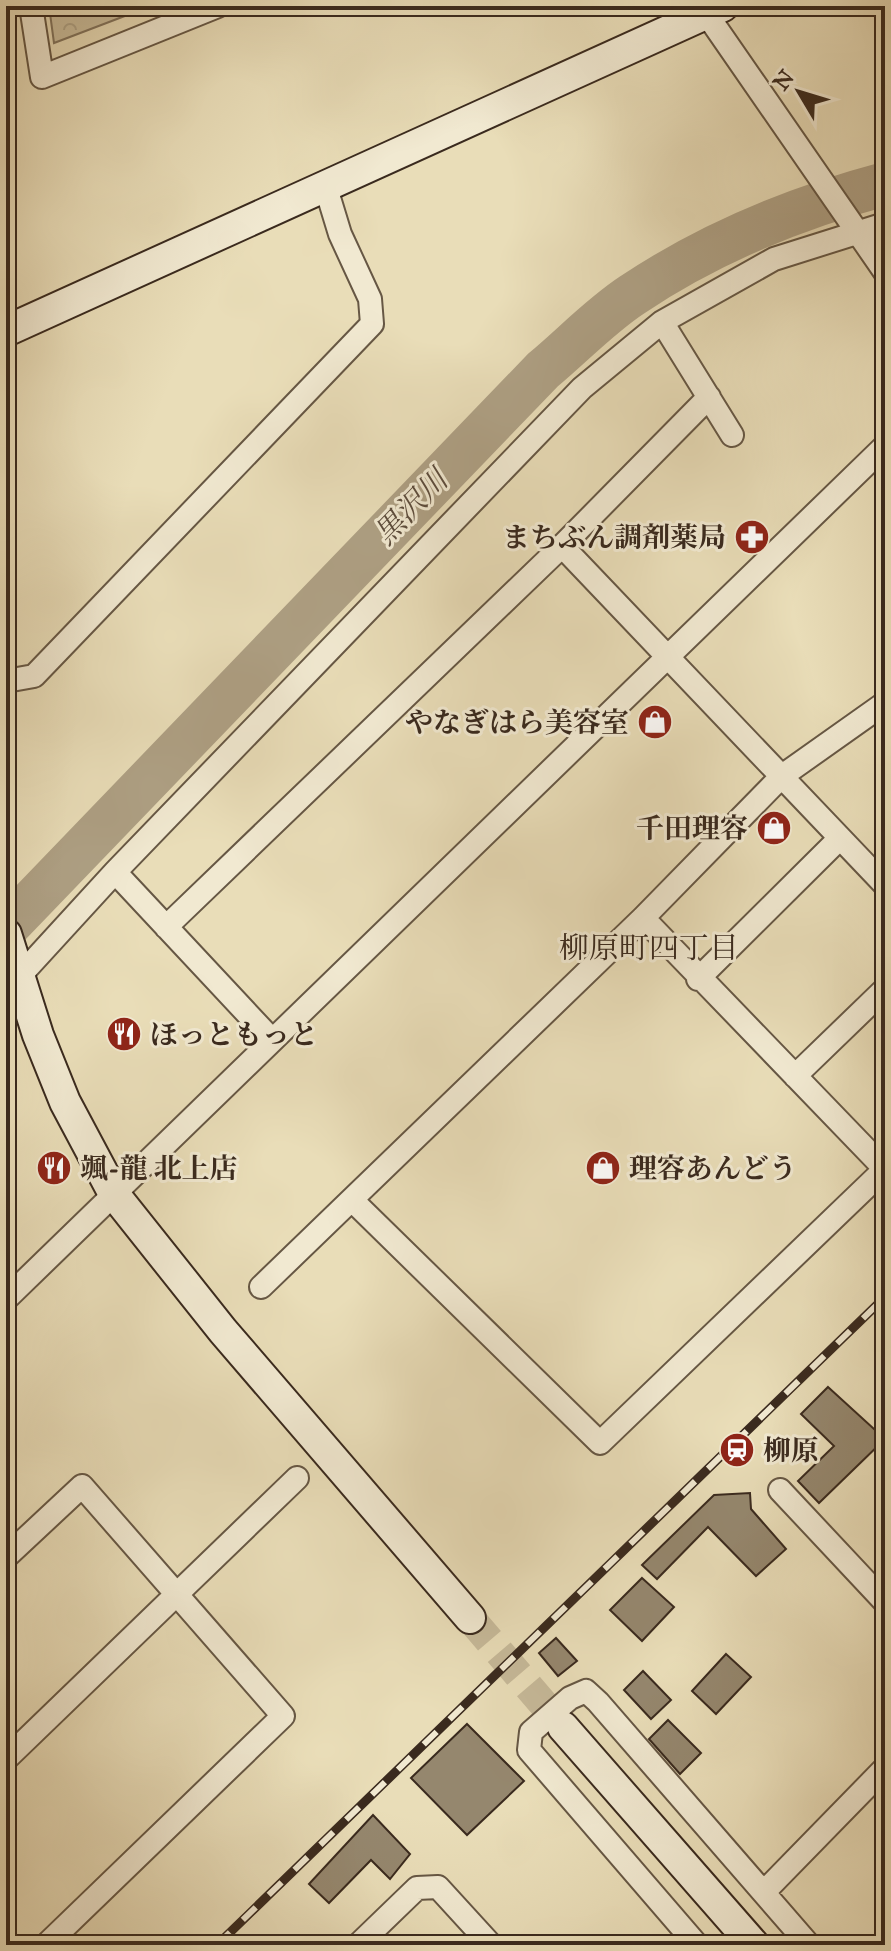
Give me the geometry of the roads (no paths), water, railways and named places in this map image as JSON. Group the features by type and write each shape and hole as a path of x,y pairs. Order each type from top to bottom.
{"street":[{"path":"31,6 42,77 218,6"},
{"path":"6,331 326,188 710,8 885,272"},
{"path":"6,681 34,676 372,324 370,299 340,234 326,188"},
{"path":"13,978 582,388 662,322 774,259 854,226 885,224"},
{"path":"662,322 732,435"},
{"path":"166,927 562,546 709,397"},
{"path":"6,1299 669,659 885,446"},
{"path":"562,546 839,839 881,874"},
{"path":"261,1287 643,918 782,776 885,703"},
{"path":"698,979 839,839"},
{"path":"115,872 272,1040"},
{"path":"353,1201 600,1443 885,1169 698,979 643,918"},
{"path":"6,934 13,978 65,1102 114,1194 223,1331 470,1618"},
{"path":"795,1076 885,989"},
{"path":"6,1759 297,1478"},
{"path":"6,1557 82,1486 283,1716 46,1945"},
{"path":"780,1490 885,1602"},
{"path":"697,1945 529,1750 531,1732 570,1698 586,1691 598,1702 809,1945"},
{"path":"563,1727 754,1945"},
{"path":"764,1892 885,1768"},
{"path":"358,1945 417,1888 438,1887 491,1945"}],"waterway":[{"name":"黒沢川","path":"6,928 543,370 597,322 662,276 723,243 786,216 885,184"}],"tunnel":[{"path":"470,1618 563,1727"}],"railway":[{"path":"217,1945 885,1297"}],"place":[{"name":"まちぶん調剤薬局","path":"752,537"},
{"name":"やなぎはら美容室","path":"655,722"},
{"name":"千田理容","path":"774,828"},
{"name":"ほっともっと","path":"124,1034"},
{"name":"颯-龍 北上店","path":"54,1168"},
{"name":"理容あんどう","path":"603,1168"},
{"name":"柳原","path":"737,1450"}],"district":[{"name":"柳原町四丁目","path":"649,948"}]}
